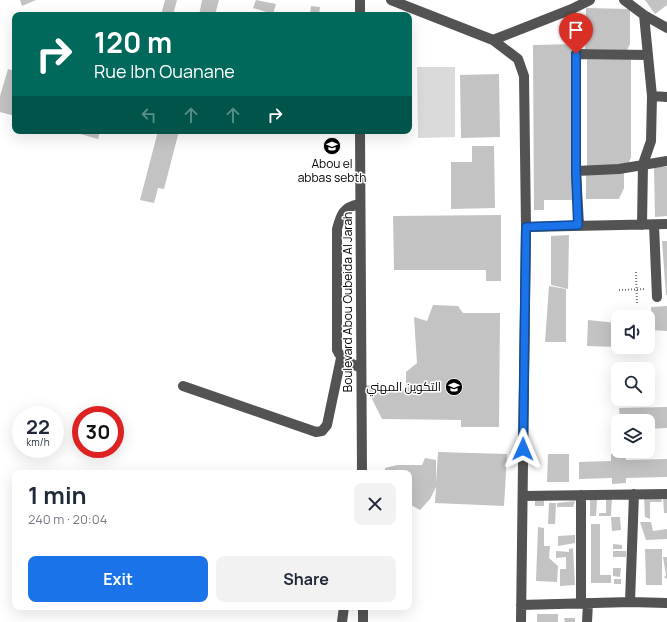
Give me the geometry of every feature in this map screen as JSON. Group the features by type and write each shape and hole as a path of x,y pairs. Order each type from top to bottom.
{"street":[{"path":"360,0 360,12"},
{"path":"391,0 493,40 518,59 524,76 526,227 521,622"},
{"path":"493,40 572,9 590,0"},
{"path":"624,0 644,15 667,28"},
{"path":"642,225 643,164 651,141 652,96 644,15"},
{"path":"578,225 576,171 576,54 648,56"},
{"path":"652,96 667,97"},
{"name":"Boulevard Abou Oubeida Al Jarah","path":"360,134 362,470"},
{"path":"576,171 619,169 667,161"},
{"path":"360,204 350,206 344,210 337,229 336,350 341,358 347,363 361,368"},
{"path":"526,227 667,224"},
{"path":"654,225 656,293"},
{"path":"183,386 316,432 322,431 327,425 341,358"},
{"path":"630,602 634,494"},
{"path":"523,496 667,494"},
{"path":"581,495 584,603 587,622"},
{"path":"521,605 630,602 667,603"},
{"path":"342,622 344,610"},
{"path":"363,610 363,622"}],"path":[{"path":"636,272 637,304"},
{"path":"619,290 636,290 656,293"}],"shaded area":[{"path":"417,67 455,67 455,137 418,138"}],"building":[{"path":"20,0 36,0 22,6"},
{"path":"165,0 177,0 174,12 162,12"},
{"path":"202,0 219,0 216,12 200,12"},
{"path":"256,0 276,4 274,12 266,12 253,8"},
{"path":"645,0 667,0 667,5 655,14"},
{"path":"311,6 320,7 319,12 310,12"},
{"path":"586,8 630,9 630,44 627,50 585,49"},
{"path":"575,44 576,200 544,200 544,210 534,210 533,45"},
{"path":"587,57 631,57 631,157 628,165 587,166"},
{"path":"8,69 12,70 12,115 0,112 0,96"},
{"path":"499,74 500,137 461,138 460,75"},
{"path":"80,134 99,134 98,139"},
{"path":"157,134 178,134 164,189 158,188 154,203 140,200"},
{"path":"472,146 494,146 495,208 451,209 451,162 472,162"},
{"path":"654,167 667,167 667,216 655,217"},
{"path":"586,171 624,171 624,188 619,199 586,199"},
{"path":"501,215 501,281 486,281 486,270 394,270 393,216"},
{"path":"569,235 568,289 551,285 551,236"},
{"path":"662,241 667,241 667,295 666,295"},
{"path":"549,286 566,289 566,342 545,342"},
{"path":"433,305 458,306 463,313 500,313 499,427 461,427 461,420 382,419 365,385 406,390 406,372 417,363 414,317 427,321"},
{"path":"667,306 667,331 655,330 655,310 651,310 651,307"},
{"path":"588,320 611,322 611,347 587,346"},
{"path":"667,407 667,428 655,429 655,414 619,414 619,408"},
{"path":"438,452 507,454 504,506 435,503 436,487 430,499 420,510 412,506 412,470 385,470 385,468 397,465 422,465 425,458 436,460 436,483"},
{"path":"548,454 569,454 569,482 547,482"},
{"path":"611,458 626,458 626,460 667,459 667,477 626,478 626,483 612,484 612,478 579,479 579,462 611,461"},
{"path":"644,496 661,497 662,502 650,502 650,519 645,517"},
{"path":"606,498 612,498 611,516 599,516 599,513 606,513"},
{"path":"663,498 667,498 667,513 664,513"},
{"path":"535,499 544,499 544,506 535,506"},
{"path":"590,500 597,500 596,516 590,516"},
{"path":"575,501 573,507 557,507 557,503"},
{"path":"549,503 556,503 555,524 548,524"},
{"path":"611,517 620,517 621,530 612,531"},
{"path":"640,522 651,522 653,531 667,529 667,539 646,540"},
{"path":"591,524 600,524 600,575 611,575 611,583 591,583"},
{"path":"538,527 544,528 544,546 550,546 549,558 558,566 557,582 536,581"},
{"path":"575,535 575,543 558,546 558,536"},
{"path":"613,544 622,545 622,549 613,549"},
{"path":"573,548 575,585 560,586 560,569 566,569 566,557 556,558 556,551 569,552 569,549"},
{"path":"645,549 662,549 662,585 646,585"},
{"path":"613,551 626,551 626,557 613,557"},
{"path":"663,557 667,557 667,579 664,577 666,575"},
{"path":"613,568 621,568 620,577 613,576"},
{"path":"614,579 621,579 621,584 614,584"},
{"path":"537,614 558,614 558,622 537,622"},
{"path":"564,618 575,618 575,622 565,622"}],"place":[{"name":"Abou el abbas sebth","path":"332,146"},
{"name":"التكوين المهني","path":"454,387"}],"route":[{"path":"523,449 526,227 578,225 576,171 576,54"}]}
